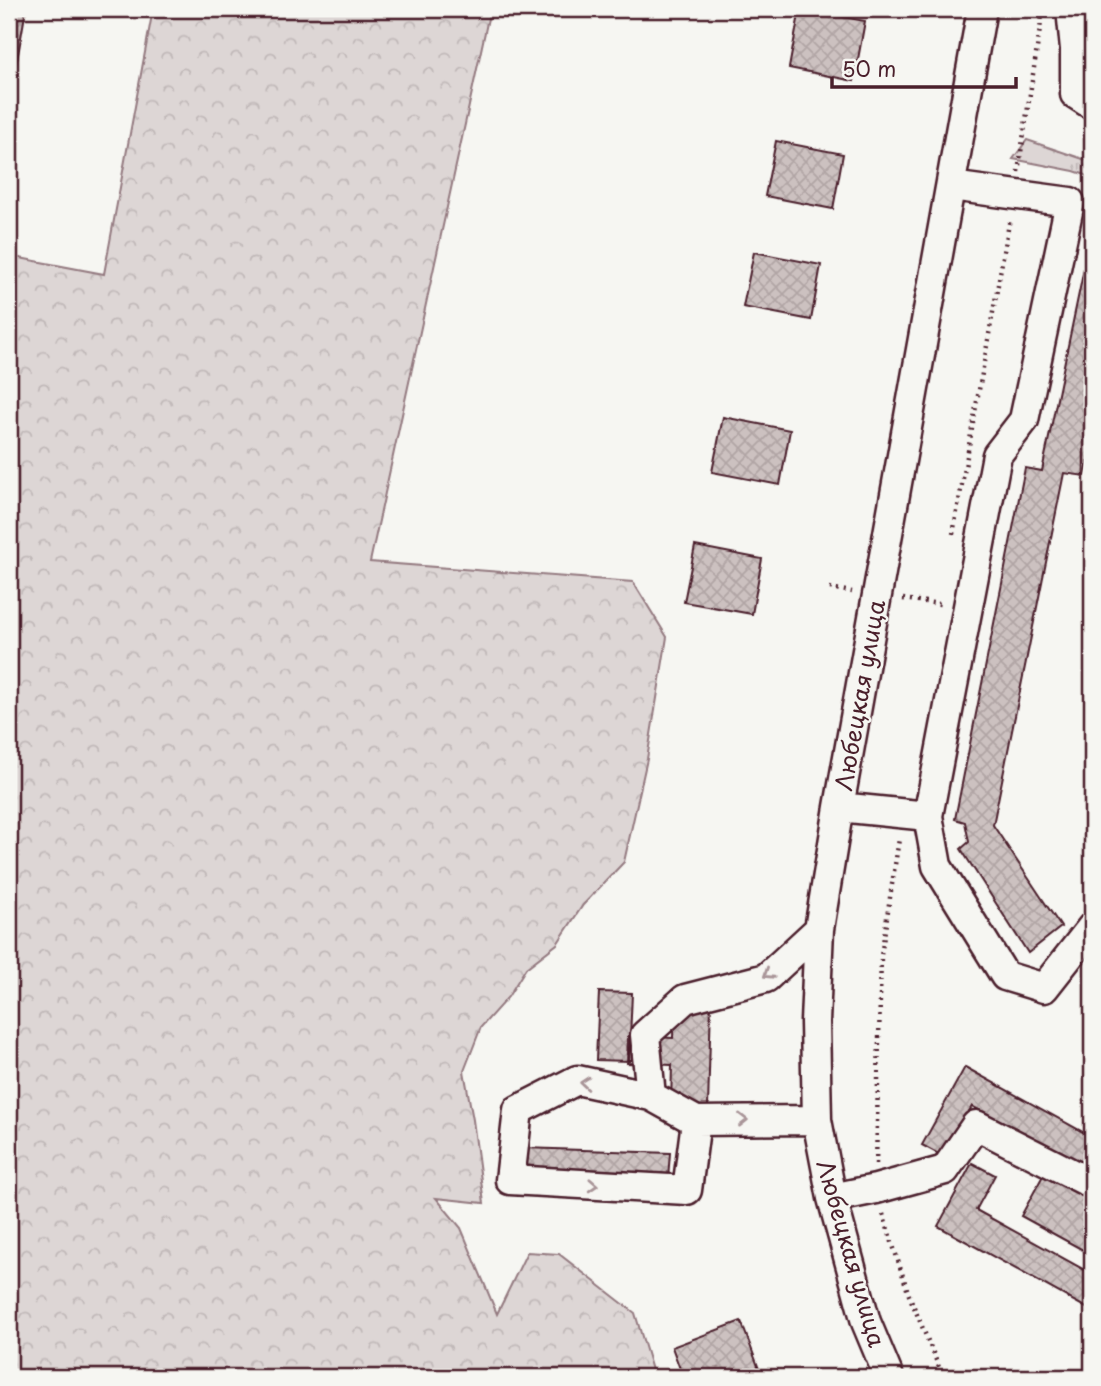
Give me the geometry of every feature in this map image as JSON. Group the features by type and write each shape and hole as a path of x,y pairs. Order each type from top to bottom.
{"street":[{"name":"Любецкая улица","path":"889,1377 866,1322 832,1198 817,1120 815,1021 819,929 982,9"},
{"path":"1071,9 1084,42 1075,94 1092,105"},
{"path":"951,187 1070,202 1024,420 997,455 928,816 937,866 1005,976 1044,988 1092,927"},
{"path":"839,807 928,816"},
{"path":"652,1096 645,1035 685,999 766,978 819,929"},
{"path":"696,1121 687,1190 510,1180 518,1110 577,1080 652,1096 696,1121 817,1120"},
{"path":"832,1198 945,1170 976,1125 1092,1184"}],"green space":[{"path":"153,9 490,9 370,562 633,582 667,637 647,759 624,862 583,905 557,944 526,968 508,997 481,1027 464,1071 484,1203 436,1198 461,1228 497,1314 527,1252 559,1254 635,1313 654,1377 9,1377 9,256 104,274"},
{"path":"1027,140 1092,162 1092,177 1013,159"}],"building":[{"path":"9,9 26,9 9,106"},
{"path":"800,9 865,21 854,81 789,68"},
{"path":"776,141 843,154 833,209 765,196"},
{"path":"1091,235 1092,440 1085,476 1064,473 993,825 1061,927 1028,953 961,849 969,842 965,822 955,819 1025,468 1042,471"},
{"path":"754,252 821,265 811,320 743,307"},
{"path":"723,417 790,430 780,485 712,472"},
{"path":"695,546 762,559 752,614 684,602"},
{"path":"599,992 632,993 629,1061 596,1060"},
{"path":"674,1002 711,1003 708,1107 671,1106 672,1065 627,1063 628,1036 673,1038"},
{"path":"965,1067 1092,1137 1092,1172 972,1106 944,1157 922,1145"},
{"path":"524,1148 670,1153 668,1178 524,1169"},
{"path":"972,1163 995,1175 976,1210 1092,1274 1092,1311 938,1226"},
{"path":"1047,1168 1092,1193 1092,1255 1021,1216"},
{"path":"741,1321 762,1377 683,1377 672,1347"}]}
